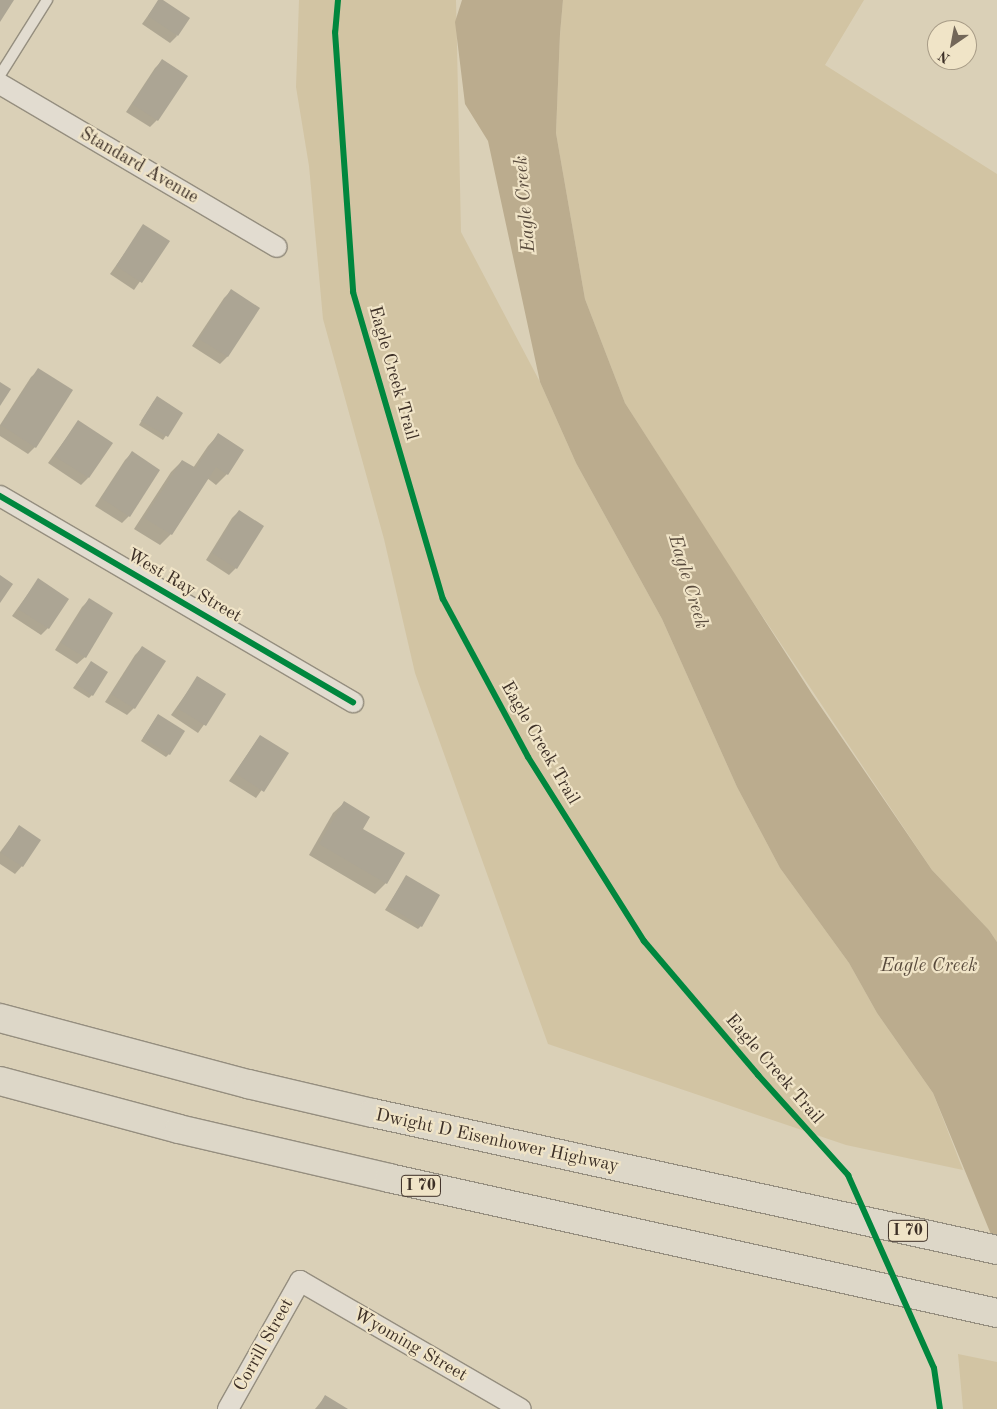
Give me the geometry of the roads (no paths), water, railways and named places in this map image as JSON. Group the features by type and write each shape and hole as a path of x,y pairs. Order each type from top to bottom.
{"highway":[{"name":"Dwight D Eisenhower Highway","path":"0,1018 248,1084 997,1250"},
{"name":"I 70","path":"0,1081 160,1124 292,1156 997,1313"}],"street":[{"name":"Standard Avenue","path":"0,84 277,247"},
{"name":"West Ray Street","path":"0,496 353,702"},
{"name":"Corrill Street","path":"228,1409 300,1281"},
{"name":"Wyoming Street","path":"300,1281 521,1409"}],"lane":[{"path":"0,75 47,0"}],"water":[{"name":"Eagle Creek","path":"462,0 563,0 556,133 585,299 625,403 812,694 932,870 989,930 997,942 997,1249 933,1093 877,1013 849,963 780,868 737,787 662,619 576,463 540,382 488,141 465,104 455,22"}]}
